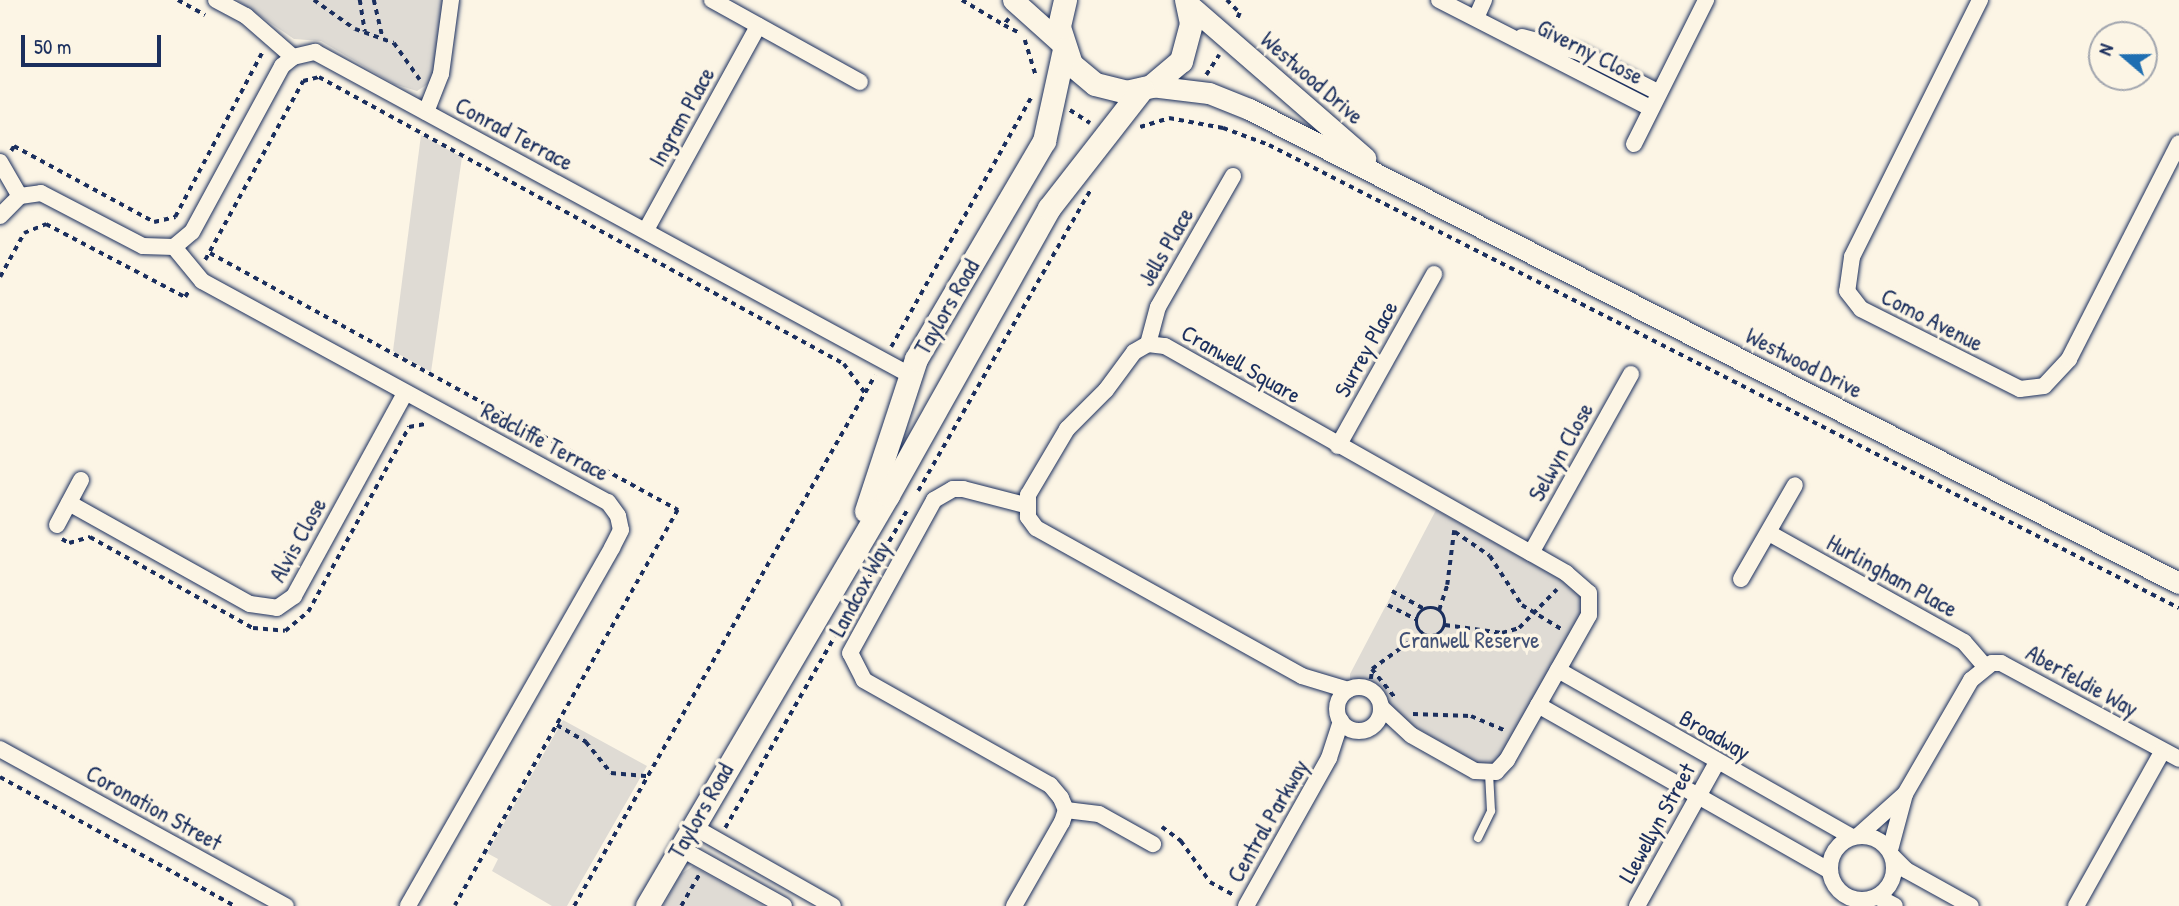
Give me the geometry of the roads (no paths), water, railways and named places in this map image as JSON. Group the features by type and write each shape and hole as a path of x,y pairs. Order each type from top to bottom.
{"main road":[{"name":"Taylors Road","path":"840,572 873,493 911,375 938,319 1044,141 1063,46 1065,0"},
{"name":"Taylors Road","path":"647,906 945,394 1049,208 1146,88 1168,76 1189,43 1187,2"},
{"path":"1063,46 1071,64 1095,84 1126,92 1146,88"},
{"path":"911,375 945,394"}],"street":[{"path":"0,216 20,196 52,196 142,246 174,247 192,232 282,66 293,57 246,16 216,0"},
{"path":"426,112 436,92 450,0"},
{"path":"712,0 860,82"},
{"path":"1013,0 1063,46"},
{"name":"Giverny Close","path":"1440,0 1650,108"},
{"path":"1476,18 1484,0"},
{"path":"1633,144 1706,0"},
{"name":"Como Avenue","path":"1980,0 1852,257 1847,291 1861,309 2021,389 2045,386 2069,359 2179,143"},
{"name":"Westwood Drive","path":"1187,2 1324,125 1405,189"},
{"name":"Ingram Place","path":"646,230 758,26"},
{"name":"Giverny Close","path":"1509,36 1579,52 1658,92"},
{"name":"Conrad Terrace","path":"293,57 321,54 911,375"},
{"name":"Westwood Drive","path":"1146,88 1209,93 1249,109 2179,583"},
{"path":"2,164 20,196"},
{"name":"Jells Place","path":"1148,344 1158,307 1233,176"},
{"name":"Redcliffe Terrace","path":"174,247 197,276 405,393 608,502 618,516 621,530 408,906"},
{"name":"Surrey Place","path":"1338,446 1434,274"},
{"name":"Cranwell Square","path":"1025,505 1067,429 1106,390 1134,352 1148,344 1165,346 1566,573 1582,583 1591,603 1576,637 1507,760 1489,774"},
{"name":"Selwyn Close","path":"1531,553 1631,374"},
{"name":"Alvis Close","path":"69,503 250,604 277,608 294,596 405,393"},
{"path":"57,525 81,480"},
{"path":"1741,579 1795,485"},
{"name":"Landcox Way","path":"1025,505 963,489 953,489 934,500 850,653 863,680 1050,785 1066,810"},
{"path":"1025,505 1036,528 1302,676 1348,690 1369,690 1381,707 1411,735 1489,774"},
{"name":"Hurlingham Place","path":"1769,533 1964,642 1986,667"},
{"name":"Aberfeldie Way","path":"1986,667 2001,663 2179,759"},
{"path":"1869,901 1891,884 1891,854 1905,794 1971,680 1986,667"},
{"name":"Broadway","path":"1558,670 1717,762 1855,836"},
{"path":"1302,676 1339,715 1367,729 1411,735"},
{"name":"Central Parkway","path":"1252,904 1329,758 1348,690"},
{"path":"1538,705 1699,795 1832,877 1849,898 1895,906"},
{"path":"1367,729 1381,707"},
{"name":"Central Parkway","path":"1329,758 1367,729"},
{"name":"Coronation Street","path":"0,749 286,906"},
{"path":"2076,906 2162,752"},
{"name":"Llewellyn Street","path":"1637,906 1717,762"},
{"path":"1833,906 1835,850 1905,794"},
{"path":"1014,906 1066,810 1099,814 1153,844"},
{"path":"692,826 833,906"},
{"path":"1855,836 1876,838 1906,870 1971,906"},
{"path":"680,848 784,906"}],"lane":[{"path":"1478,838 1491,811 1489,774"}],"park label":[{"name":"Cranwell Reserve","path":"1469,640"}]}
